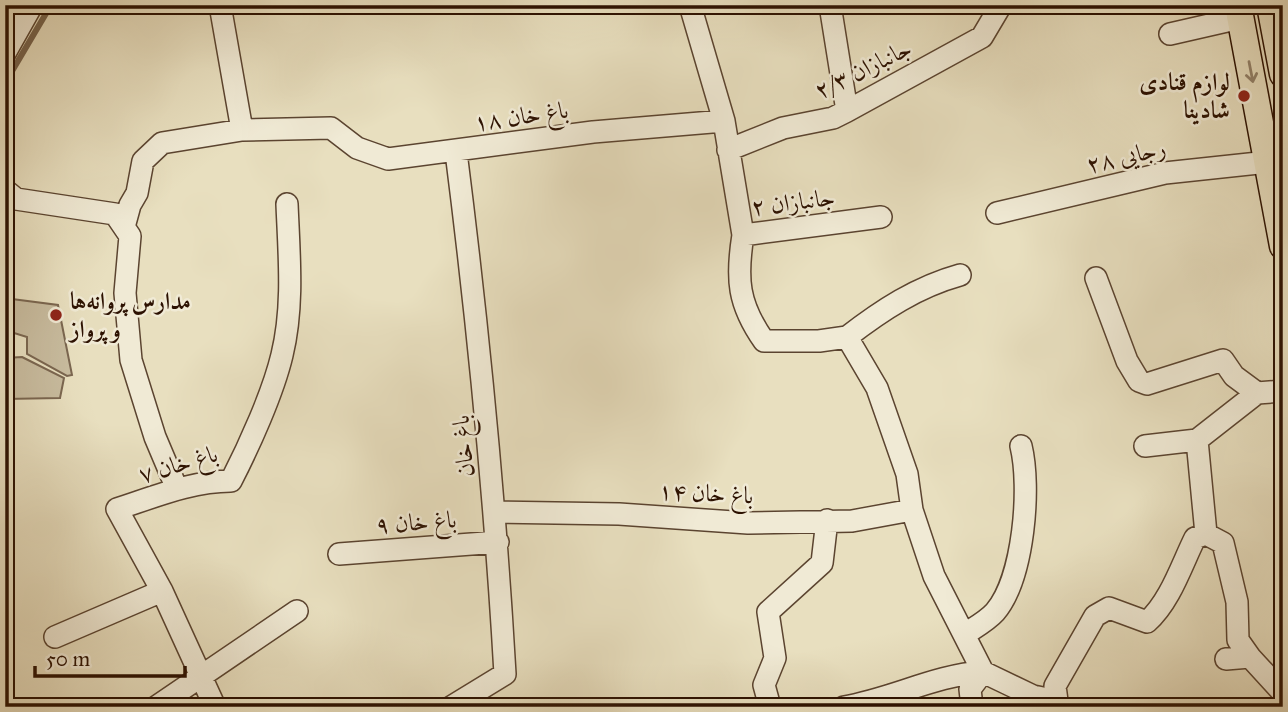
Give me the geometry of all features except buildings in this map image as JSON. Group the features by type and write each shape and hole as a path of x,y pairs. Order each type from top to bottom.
{"main road":[{"path":"1270,5 1283,74"},
{"path":"1239,12 1283,246"}],"street":[{"path":"5,52 32,5"},
{"path":"220,5 242,131"},
{"name":"جانبازان ۲","path":"690,5 724,121 743,236 881,217"},
{"path":"830,5 846,111"},
{"name":"جانبازان ۲/۳","path":"728,150 783,128 833,118 982,37 1001,5"},
{"path":"1170,34 1239,12"},
{"name":"باغ خان ۱۸","path":"124,227 130,205 138,193 143,161 162,143 242,131 331,128 357,148 388,159 593,132 724,121"},
{"name":"باغ خان","path":"451,707 505,674 498,542 475,304 456,152"},
{"name":"رجایی ۲۸","path":"997,213 1165,173 1268,162"},
{"path":"5,190 16,199 115,214 130,236 125,293 131,360 155,437 177,489"},
{"name":"باغ خان ۷","path":"215,707 162,591 117,509 177,489 213,481 231,481 244,456 282,356 290,289 287,204"},
{"path":"743,236 737,269 746,316 764,341 819,341 847,337 875,314 932,283 960,275"},
{"path":"1096,278 1127,360 1139,381 1147,384 1223,360 1234,376 1257,393"},
{"path":"847,337 877,388 907,474 912,510 934,576 983,673"},
{"path":"1145,446 1198,440 1257,393 1283,391"},
{"path":"1198,440 1206,534"},
{"path":"965,635 993,614 1013,580 1022,537 1023,493 1027,477 1021,446"},
{"name":"باغ خان ۱۴","path":"495,512 619,514 748,523 852,521 912,510"},
{"path":"770,707 764,685 775,658 768,612 822,563 827,520"},
{"path":"844,707 954,674 983,673 1033,696 1058,704 1055,685 1095,616 1109,608 1147,622 1170,588 1195,538 1206,534 1223,543 1237,602 1238,639 1250,657 1283,693"},
{"name":"باغ خان ۹","path":"339,554 498,542"},
{"path":"55,637 162,591"},
{"path":"156,707 297,611"},
{"path":"1226,659 1250,657"},
{"path":"972,707 970,689 983,673"}],"shaded area":[{"path":"12,299 58,305 72,375 67,376 27,354 27,337 14,333"},
{"path":"22,357 64,378 60,398 5,399 5,358"}],"waterway":[{"path":"5,83 51,5"}],"place":[{"name":"لوازم قنادی شادینا","path":"1244,96"},
{"name":"مدارس پروانه‌ها و پرواز","path":"56,315"}]}
